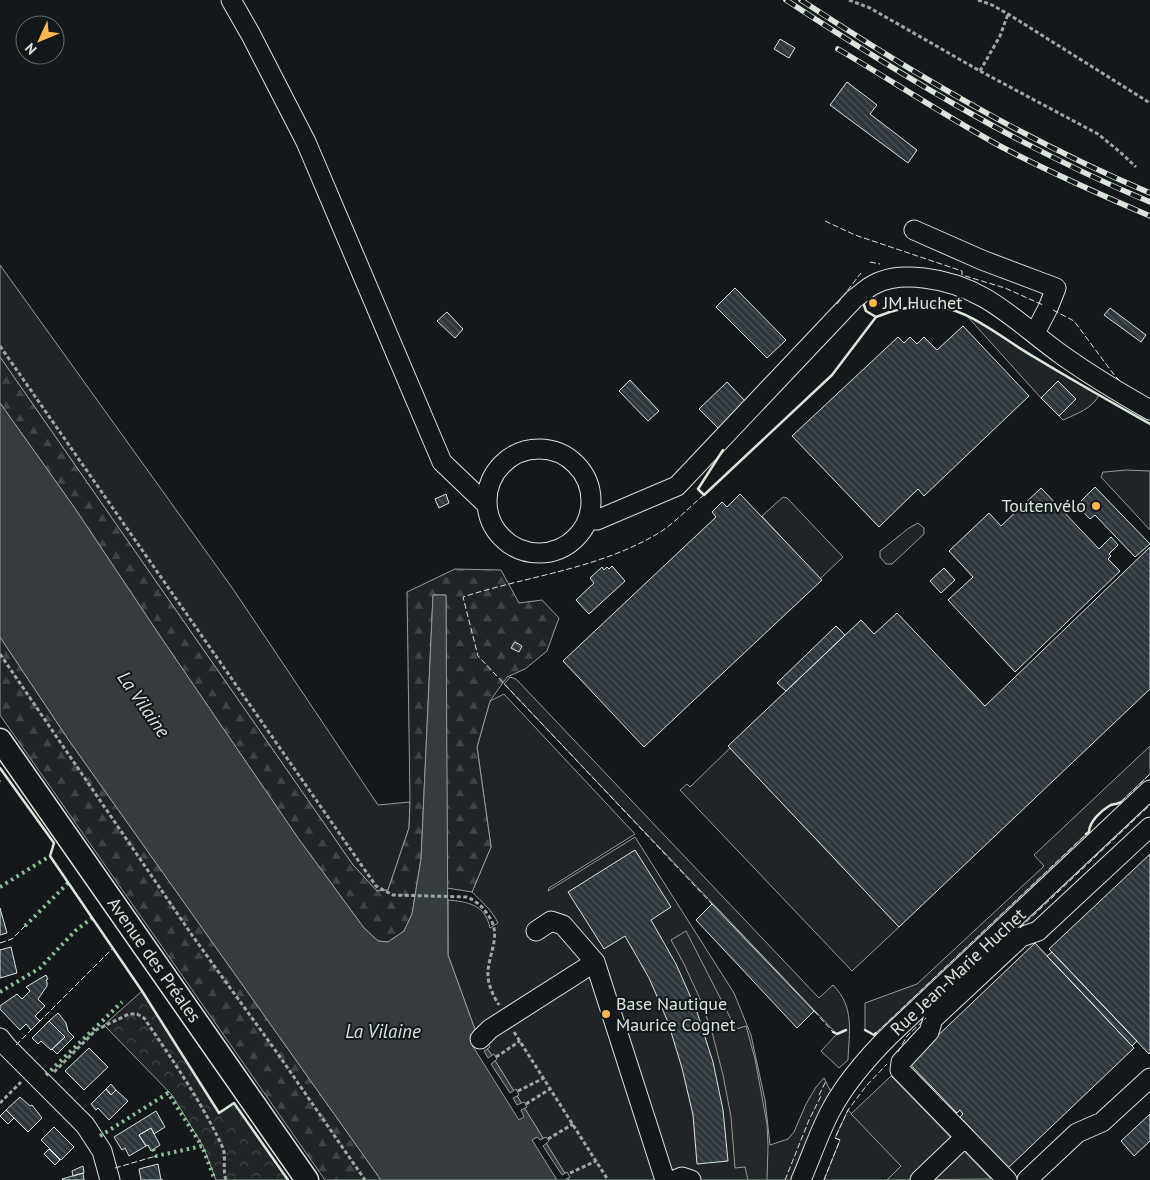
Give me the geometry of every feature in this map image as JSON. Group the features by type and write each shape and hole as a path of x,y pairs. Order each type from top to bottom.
{"main road":[{"name":"Avenue des Préales","path":"0,740 307,1180"}],"street":[{"path":"231,0 306,142 442,462 486,504"},
{"path":"914,230 982,260 1056,288 1035,333"},
{"path":"588,520 597,520 677,486 854,299 875,284 894,277 910,276 934,279 960,286 979,294 1035,333 1062,355 1150,410"},
{"path":"532,448 551,449 566,456 580,468 590,487 591,505 588,520 578,536 564,547 543,554 525,552 511,546 497,534 490,522 486,504 486,492 493,475 500,465 514,454 532,448"},
{"name":"Rue Jean-Marie Huchet","path":"801,1180 830,1112 865,1062 890,1036 1150,790"},
{"path":"1006,1180 900,1070 901,1062 929,1032 934,1019 948,1005 1021,937 1038,932 1150,827"},
{"path":"536,931 551,921 562,925 595,962 665,1180"},
{"path":"480,1039 490,1029 595,962"},
{"path":"0,1038 35,1080 85,1125 102,1151 110,1180"},
{"path":"1027,1180 1077,1133 1102,1122 1150,1078"},
{"path":"920,1180 965,1137"},
{"path":"675,1180 682,1177 691,1180"}],"path":[{"path":"849,0 870,8 980,71 1098,134 1136,167"},
{"path":"978,0 1008,14 1150,103"},
{"path":"980,71 1000,36 1008,14"},
{"path":"0,346 376,886 393,895 467,897 476,901 493,922 495,937 489,964 489,982 496,1001 608,1180"},
{"path":"0,654 194,938 278,1054 365,1180"},
{"path":"0,1103 35,1080 96,1030 129,1014 137,1014 144,1018 182,1075 223,1149 224,1175 226,1180"},
{"path":"496,1056 520,1041"},
{"path":"518,1092 544,1078"},
{"path":"526,1104 550,1089"},
{"path":"548,1139 573,1124"},
{"path":"570,1173 596,1161"}],"green space":[{"path":"0,265 233,589 378,805 410,802 409,828 388,890 377,891 353,865 0,357"},
{"path":"966,315 1099,395 1096,400 1083,410 1063,420 1059,416 1076,399 1058,381 1041,398"},
{"path":"0,357 353,865 377,891 388,890 409,828 407,592 455,569 501,570 519,603 542,600 559,618 547,651 525,669 507,677 490,701 477,747 491,847 472,892 447,888 446,595 433,595 421,859 412,914 404,931 388,942 378,941 364,928 298,838 74,507 0,403"},
{"path":"1126,470 1150,471 1150,530 1101,477 1103,472"},
{"path":"783,497 787,498 843,557 820,579 762,516"},
{"path":"918,523 924,528 924,534 892,564 886,564 880,557 880,551"},
{"path":"0,637 68,739 381,1180 325,1180 0,715"},
{"path":"510,677 516,679 819,998 833,985 840,993 848,1011 849,1030 848,1060 839,1068 821,1051 837,1034 504,684"},
{"name":"Base Nautique Maurice Cognet","path":"504,694 635,834 549,888 548,891 635,837 734,993 751,1035 765,1100 770,1145 788,1139 794,1132 806,1104 824,1078 831,1092 792,1180 569,1180 491,1054 477,1035 448,955 448,900 469,903 480,909 488,920 490,928 498,923 490,910 472,892 491,847 477,747 490,701"},
{"path":"1150,746 1150,774 1118,804 1108,807 1099,814 1092,823 1089,832 874,1035 865,1030 865,1003 917,984 1044,866 1034,855"},
{"path":"730,748 899,927 852,971 680,790 687,784 690,787"},
{"path":"142,991 219,1113 234,1103 288,1180 216,1180 203,1146 172,1095 104,1025"},
{"path":"848,1110 902,1166 887,1180 824,1180 840,1140 835,1138"}],"shaded area":[{"path":"686,931 736,1029 746,1026 755,1059 767,1124 767,1180 748,1180 745,1167 735,1168 731,1117 712,1032 700,999 671,940"},
{"path":"891,1076 991,1179 887,1180 901,1166 851,1114"}],"water":[{"name":"La Vilaine","path":"0,403 74,507 298,838 364,928 378,941 388,942 404,931 412,914 421,859 433,595 446,595 448,955 477,1035 491,1054 569,1180 381,1180 68,739 0,637"}],"pier":[{"path":"478,1041 487,1042 490,1047 484,1051 488,1058 494,1054 497,1059 491,1064 510,1093 516,1089 519,1095 513,1098 517,1105 524,1102 527,1107 521,1110 524,1117 519,1120 472,1045"},
{"path":"537,1137 540,1140 546,1137 549,1141 543,1146 562,1175 567,1172 570,1177 565,1180 557,1180 532,1140"}],"building":[{"path":"780,39 795,48 789,58 774,49"},
{"path":"847,82 877,105 870,114 917,150 908,163 830,105"},
{"path":"735,288 786,340 767,358 716,307"},
{"name":"JM Huchet","path":"876,298 879,304 870,308 868,303"},
{"path":"1110,308 1146,335 1141,342 1104,315"},
{"path":"447,312 463,329 455,338 437,321"},
{"path":"963,326 1029,396 924,496 918,489 879,527 792,436 898,337 904,343 910,337 917,344 924,337 937,350"},
{"path":"630,380 659,411 648,421 619,391"},
{"path":"1058,381 1076,399 1059,416 1041,398"},
{"path":"727,382 748,404 720,430 699,409"},
{"path":"1095,487 1150,544 1135,557 1095,515 1090,519 1077,505"},
{"path":"1041,488 1099,549 1111,537 1118,545 1109,554 1111,556 1108,559 1120,571 1015,672 948,600 973,577 949,551 989,513 1001,526"},
{"path":"446,494 449,503 439,508 435,499"},
{"path":"740,494 822,580 644,747 563,661 716,517 712,512 722,502 727,507"},
{"path":"1150,547 1150,689 899,927 728,746 861,620 874,634 897,613 985,706"},
{"path":"612,566 625,581 589,614 576,600 594,583 590,578 602,567 604,570"},
{"path":"944,568 955,580 941,593 930,581"},
{"path":"836,626 845,635 786,691 777,683"},
{"path":"515,642 522,646 519,652 511,648"},
{"path":"635,850 671,907 651,920 676,964 696,1009 713,1062 723,1110 728,1161 697,1164 693,1115 682,1068 668,1022 649,978 625,936 604,949 568,892"},
{"path":"1150,854 1150,1052 1149,1054 1049,949"},
{"path":"712,904 814,1011 797,1028 696,920"},
{"path":"0,908 7,933 0,935"},
{"path":"1035,943 1134,1048 1008,1168 960,1117 963,1114 960,1110 957,1113 909,1063"},
{"path":"11,947 17,973 0,978 0,950"},
{"path":"1052,952 1137,1041 1132,1046 1047,956"},
{"path":"46,975 48,979 46,980 47,986 38,999 45,1006 35,1016 40,1021 31,1030 26,1024 20,1030 0,1009 0,1006 17,994 22,999 30,991 26,987"},
{"path":"58,1013 66,1023 68,1031 74,1037 57,1054 52,1049 65,1037 49,1021"},
{"path":"49,1021 65,1037 51,1050 41,1041 38,1044 32,1038"},
{"path":"89,1048 108,1067 84,1090 65,1071"},
{"path":"111,1084 116,1090 111,1095 106,1089"},
{"path":"106,1089 111,1095 116,1090 128,1101 109,1120 98,1108 96,1110 91,1104"},
{"path":"20,1097 30,1106 32,1105 42,1118 28,1132 6,1110"},
{"path":"6,1110 14,1118 8,1124 0,1116"},
{"path":"156,1111 165,1127 154,1134 151,1128 139,1135 146,1146 129,1156 125,1148 122,1150 114,1137"},
{"path":"1150,1114 1150,1141 1134,1156 1121,1141"},
{"path":"54,1127 74,1147 61,1160 41,1140"},
{"path":"151,1128 160,1145 151,1151 139,1135"},
{"path":"49,1149 60,1160 55,1165 44,1154"},
{"path":"158,1164 161,1180 141,1180 139,1169"},
{"path":"83,1166 84,1173 73,1176 72,1171"},
{"path":"83,1173 84,1180 62,1179"}],"railway":[{"path":"786,0 874,56 963,109 1055,158 1150,202"},
{"path":"801,0 885,54 971,104 1059,151 1150,193"},
{"path":"838,49 998,145 1073,182 1150,216"}],"hedge":[{"path":"0,887 50,856"},
{"path":"25,926 68,883"},
{"path":"0,992 40,968 75,931 92,918"},
{"path":"46,1075 122,1002"},
{"path":"100,1136 168,1093 202,1146"},
{"path":"153,1149 156,1156 202,1146 215,1180"}],"fence":[{"path":"825,221 855,235 962,271 962,275 1005,288 1043,305"},
{"path":"870,262 880,264"},
{"path":"837,304 861,273"},
{"path":"1053,310 1074,321 1122,383"},
{"path":"704,495 657,534 611,556 463,597 478,656 712,904"},
{"path":"1121,802 1150,774"},
{"path":"1020,928 1150,805"},
{"path":"876,1033 1086,834"},
{"path":"0,943 12,939 25,926"},
{"path":"39,1022 113,948"},
{"path":"814,1011 833,1032"},
{"path":"898,1052 907,1036 926,1018"},
{"path":"16,1045 33,1028"},
{"path":"824,1180 840,1140 835,1138 848,1110 867,1085 887,1064"},
{"path":"785,1180 826,1081"},
{"path":"115,1168 156,1156"}],"wall":[{"path":"864,305 866,311 876,317 899,310 924,306 940,307 964,314 1150,424"},
{"path":"723,450 698,489 704,495 832,375 876,317"},
{"path":"0,768 54,843 50,856 142,991 219,1113 234,1103 288,1180"},
{"path":"1086,834 1099,814 1110,805 1121,802"},
{"path":"833,1032 837,1034 846,1030"},
{"path":"865,1030 874,1035 876,1033"}],"place":[{"name":"JM Huchet","path":"873,303"},
{"name":"Toutenvélo","path":"1096,506"},
{"name":"Base Nautique Maurice Cognet","path":"606,1014"}]}
